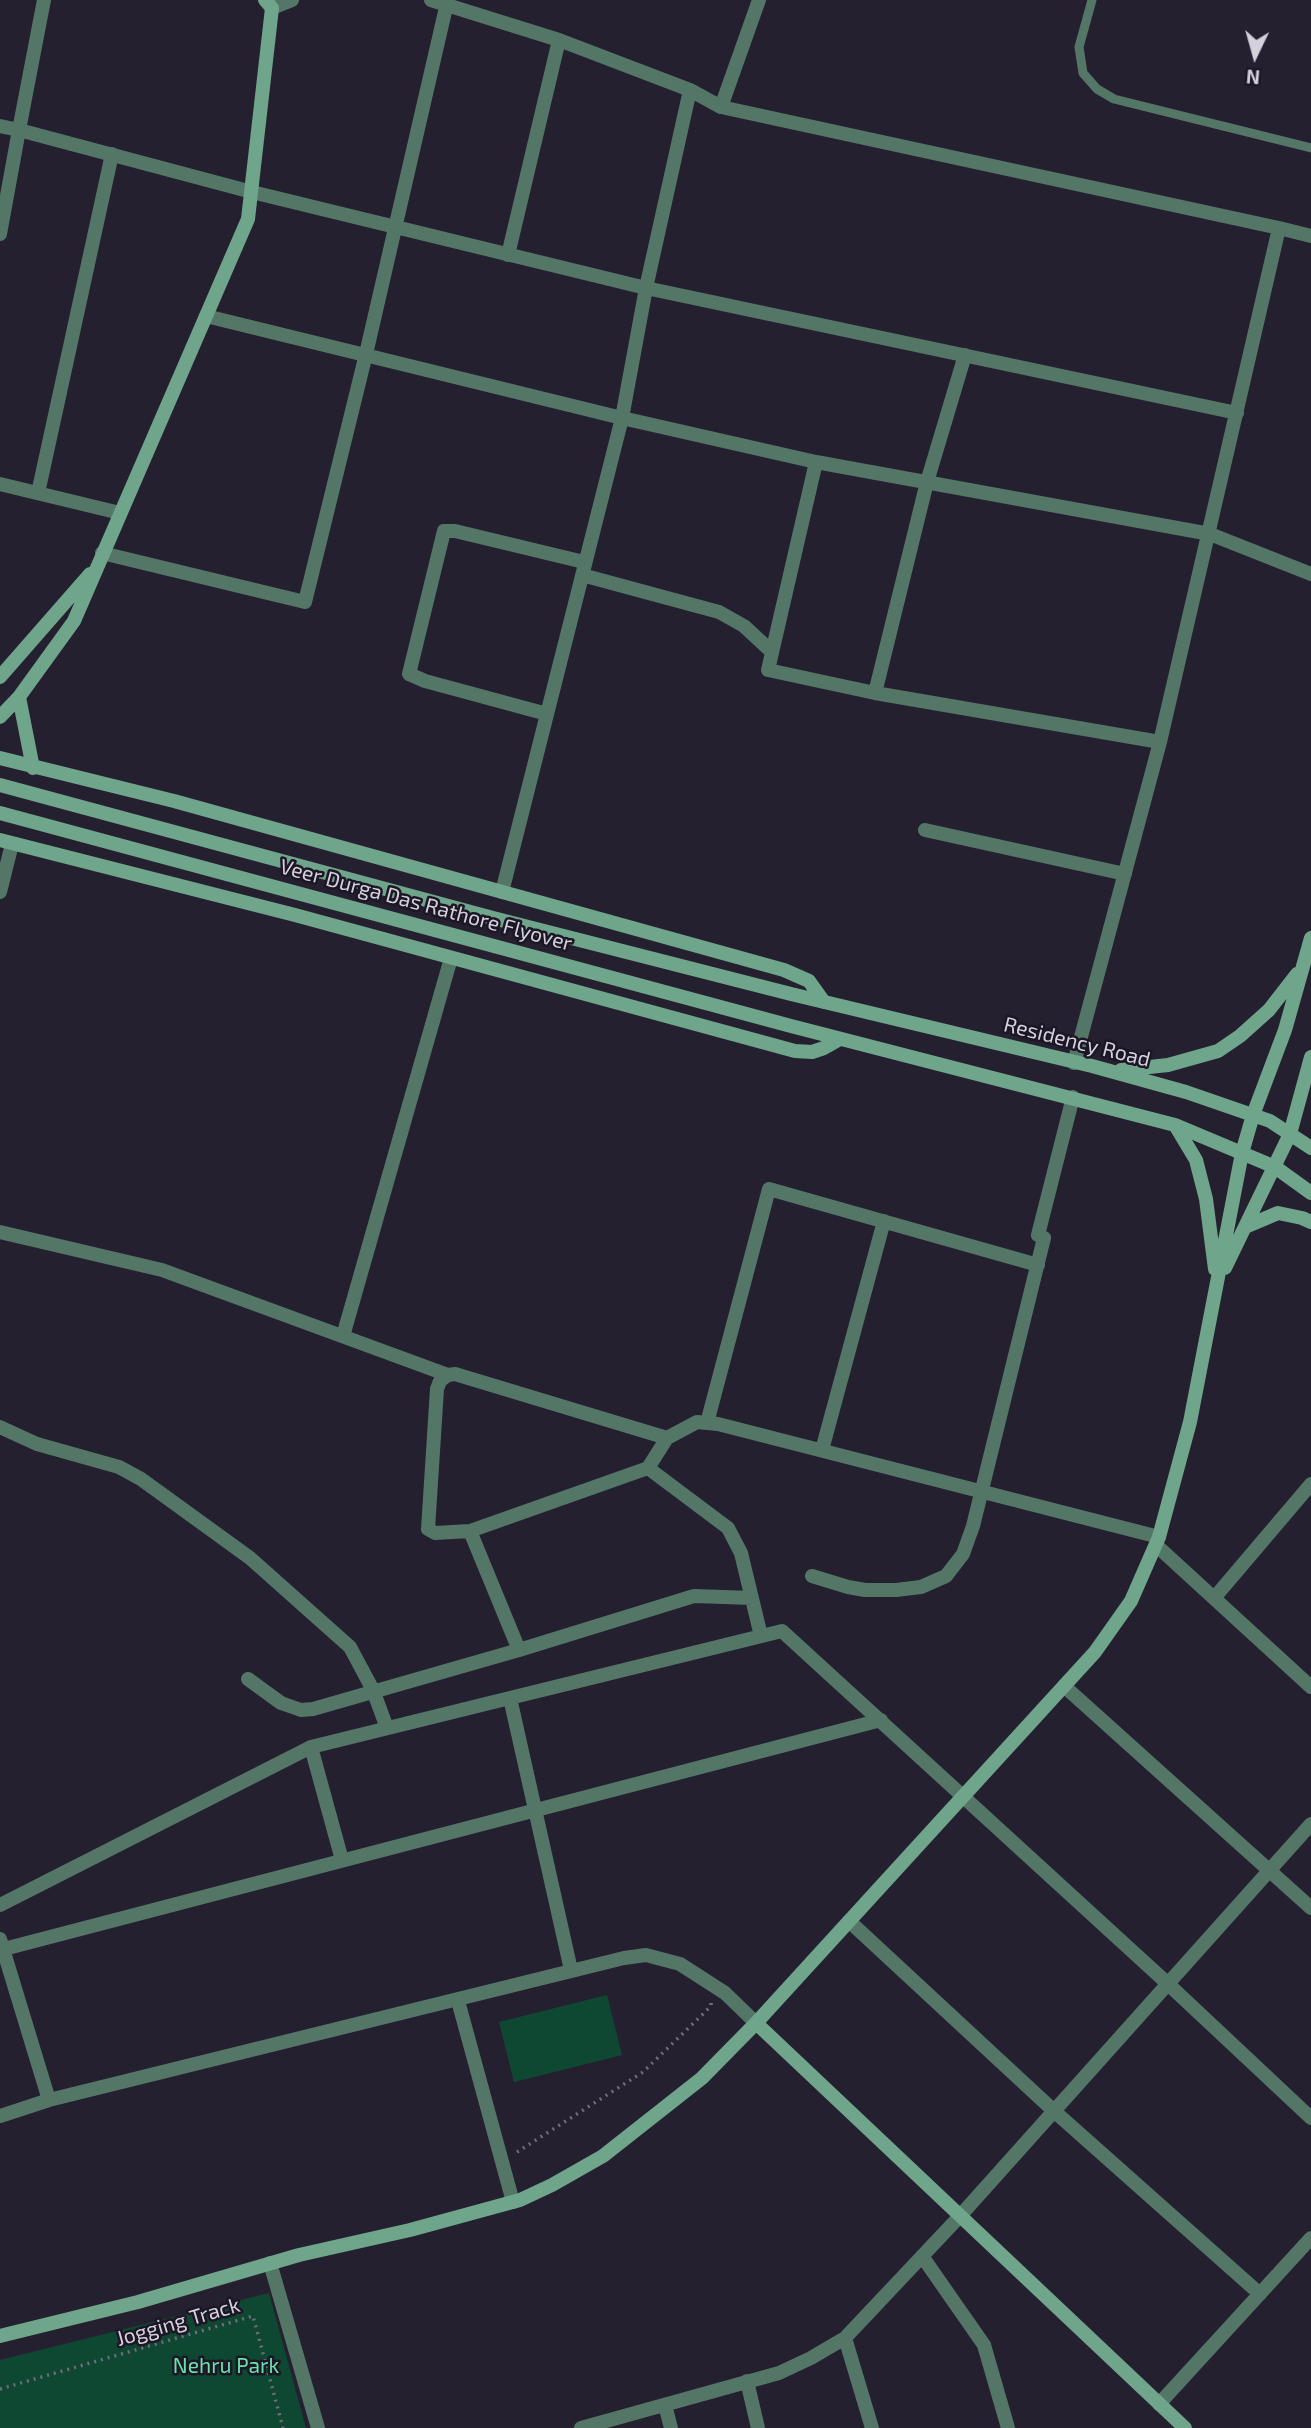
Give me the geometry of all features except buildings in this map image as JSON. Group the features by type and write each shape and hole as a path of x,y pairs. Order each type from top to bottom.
{"street":[{"path":"0,234 44,0"},
{"path":"0,717 19,697 74,621 248,219 269,4 292,0"},
{"path":"431,0 559,40 690,90 721,107 1311,236"},
{"path":"721,107 759,0"},
{"path":"102,553 305,602 366,354 447,3"},
{"path":"508,255 559,40"},
{"path":"502,892 622,418 646,288 690,90"},
{"path":"0,126 251,192 646,288 1237,413"},
{"path":"38,494 112,155"},
{"path":"1074,1063 1160,741 1279,228"},
{"path":"206,316 622,418 816,462 1210,534 1311,574"},
{"path":"875,693 927,482 965,355"},
{"path":"816,462 768,670 875,693 1160,741"},
{"path":"0,484 120,513"},
{"path":"547,714 425,681 409,674 444,531 454,531 583,568 719,612 744,626 772,652"},
{"path":"0,677 95,568"},
{"path":"19,697 33,768"},
{"path":"0,758 174,801 784,970 809,981 824,1002"},
{"name":"Veer Durga Das Rathore Flyover","path":"0,785 493,918 824,1002"},
{"name":"Veer Durga Das Rathore Flyover","path":"0,813 840,1039"},
{"path":"925,830 1125,874"},
{"path":"0,892 6,842 295,915 795,1051 812,1052 840,1039 1073,1097 1175,1125 1275,1167 1311,1193"},
{"path":"0,2336 138,2302 270,2263 513,2202 552,2185 603,2156 702,2078 756,2023 1096,1652 1131,1601 1158,1541 1190,1422 1242,1153 1253,1115 1285,1030 1311,938"},
{"path":"342,1336 451,958"},
{"path":"1092,1066 1129,1071 1168,1065 1218,1051 1240,1037 1269,1010 1303,968"},
{"name":"Residency Road","path":"824,1002 1092,1066 1186,1092 1270,1121 1311,1148"},
{"path":"1217,1284 1290,1134 1311,1057"},
{"path":"812,1576 865,1590 896,1590 934,1582 946,1576 963,1554 973,1526 1038,1265 1044,1238 1038,1235 1073,1097"},
{"path":"1175,1125 1196,1160 1200,1173 1217,1284"},
{"path":"707,1423 769,1189 1038,1265"},
{"path":"1245,1227 1278,1213 1302,1218 1311,1223"},
{"path":"822,1450 884,1221"},
{"path":"0,1232 163,1270 448,1375 455,1374 667,1438"},
{"path":"448,1375 440,1381 437,1389 428,1529 435,1532 470,1531 648,1468 667,1438 697,1422 707,1423 981,1491 1158,1541 1311,1687"},
{"path":"0,1427 37,1444 119,1467 141,1479 250,1558 350,1647 359,1659 387,1728"},
{"path":"648,1468 728,1528 741,1553 761,1636"},
{"path":"1215,1597 1311,1484"},
{"path":"470,1531 519,1650"},
{"path":"248,1679 281,1703 301,1710 313,1709 694,1597 752,1598"},
{"path":"0,1905 311,1747 782,1631 964,1795 1311,2118"},
{"path":"1064,1686 1311,1908"},
{"path":"510,1698 571,1970"},
{"path":"49,2100 2,1944 342,1860 881,1720"},
{"path":"311,1747 342,1860"},
{"path":"585,2427 779,2373 845,2338 960,2216 1311,1824"},
{"path":"849,1921 1054,2111 1260,2294"},
{"path":"0,2116 49,2100 571,1970 646,1955 680,1964 725,1993 1185,2428"},
{"path":"460,2008 513,2202"},
{"path":"1159,2404 1311,2238"},
{"path":"922,2256 984,2345 1008,2428"},
{"path":"270,2263 318,2428"},
{"path":"845,2338 872,2428"},
{"path":"747,2381 758,2428"},
{"path":"665,2405 671,2428"}],"lane":[{"path":"1092,0 1079,47 1083,73 1097,89 1114,99 1311,148"}],"path":[{"path":"500,2155 516,2152 643,2072 711,2006 706,1996"},
{"name":"Jogging Track","path":"0,2389 253,2316 283,2428"}],"green space":[{"path":"607,1995 622,2055 514,2082 499,2022"},
{"name":"Nehru Park","path":"269,2293 306,2428 0,2428 0,2360"}]}
